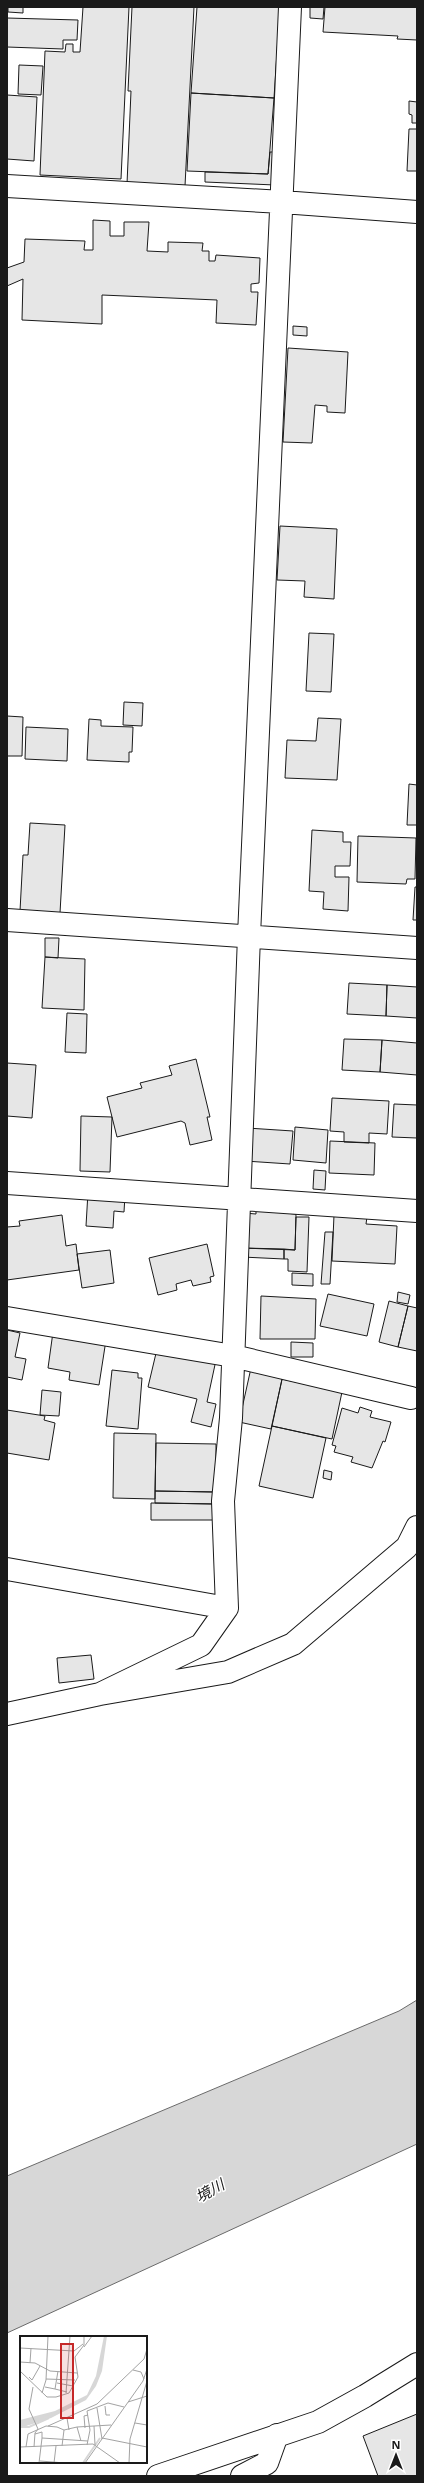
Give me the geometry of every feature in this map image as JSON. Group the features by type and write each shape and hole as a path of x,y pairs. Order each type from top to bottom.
{"street":[{"path":"100,1694 201,1645 227,1608 222,1502 231,1418 249,936 290,7"},
{"path":"7,186 282,202 417,212"},
{"path":"7,920 417,948"},
{"path":"7,1183 417,1211"},
{"path":"7,1318 233,1356 411,1398"},
{"path":"7,1714 100,1694 228,1672 293,1644 408,1547 417,1527"},
{"path":"7,1569 227,1608"},
{"path":"158,2476 318,2422 365,2396 417,2364"},
{"path":"242,2476 266,2463 277,2435"}],"water":[{"name":"境川","path":"417,2000 417,2144 7,2333 7,2176 399,2011"}],"building":[{"path":"8,7 23,7 23,13 8,12"},
{"path":"83,7 129,7 121,179 40,175 45,51 65,52 66,44 73,44 73,52 80,52"},
{"path":"132,7 194,7 185,186 127,184 131,91 128,91"},
{"path":"197,7 280,7 274,98 191,93"},
{"path":"310,7 324,7 323,19 310,18"},
{"path":"325,7 417,7 417,40 397,39 398,36 323,32"},
{"path":"7,18 78,20 77,40 63,40 63,49 7,47"},
{"path":"19,65 43,66 41,95 18,94"},
{"path":"191,93 274,98 268,174 187,171"},
{"path":"7,95 37,97 34,161 7,159"},
{"path":"409,101 417,102 417,123 412,123 412,115 409,114"},
{"path":"409,129 417,129 417,171 407,171"},
{"path":"270,152 276,152 275,185 205,182 205,172 268,174"},
{"path":"93,220 110,221 110,236 124,236 124,222 149,222 147,251 168,252 168,242 203,243 202,251 209,251 209,261 215,261 216,255 260,258 259,283 251,284 251,292 258,292 256,325 216,323 217,300 102,295 102,324 22,320 23,279 7,286 7,268 24,262 25,239 85,241 84,250 93,250"},
{"path":"293,326 307,327 307,336 293,335"},
{"path":"288,348 348,352 345,413 327,412 327,406 315,405 312,443 283,442"},
{"path":"280,526 337,529 334,599 304,597 305,581 277,580"},
{"path":"309,633 334,634 331,692 306,691"},
{"path":"124,702 143,703 142,726 123,725"},
{"path":"7,716 23,717 22,756 7,756"},
{"path":"318,718 341,719 337,780 285,778 287,740 316,741"},
{"path":"89,719 101,720 101,726 133,727 132,752 129,752 129,762 87,760"},
{"path":"26,727 68,729 67,761 25,759"},
{"path":"409,784 417,785 417,825 407,825"},
{"path":"30,823 65,825 60,913 20,911 23,855 28,855"},
{"path":"312,830 343,832 343,842 351,842 350,866 335,866 335,877 349,877 348,911 323,909 324,892 309,891"},
{"path":"358,836 416,838 415,879 407,879 406,884 357,882"},
{"path":"415,887 417,887 417,920 413,920"},
{"path":"45,938 59,938 58,958 45,957"},
{"path":"45,957 85,959 84,1010 42,1008"},
{"path":"349,983 387,985 386,1016 347,1014"},
{"path":"387,985 417,987 417,1018 386,1016"},
{"path":"67,1013 87,1014 86,1053 65,1052"},
{"path":"344,1039 382,1040 380,1072 342,1070"},
{"path":"382,1040 417,1043 417,1075 380,1072"},
{"path":"196,1059 210,1117 207,1117 212,1140 190,1145 185,1123 181,1121 117,1137 107,1097 142,1088 140,1083 172,1075 169,1066"},
{"path":"7,1063 36,1065 32,1118 7,1116"},
{"path":"332,1098 389,1101 387,1134 369,1133 369,1143 344,1142 344,1132 330,1131"},
{"path":"394,1104 417,1105 417,1138 392,1137"},
{"path":"81,1116 112,1117 110,1172 80,1171"},
{"path":"295,1127 328,1130 326,1163 293,1160"},
{"path":"247,1128 293,1131 290,1164 245,1161"},
{"path":"330,1141 375,1143 374,1175 329,1173"},
{"path":"314,1170 326,1171 325,1190 313,1189"},
{"path":"88,1192 125,1195 124,1212 114,1211 113,1228 86,1226"},
{"path":"256,1205 284,1206 284,1213 296,1214 295,1250 242,1248 244,1213 256,1214"},
{"path":"62,1215 66,1246 76,1244 79,1270 7,1280 7,1227 20,1226 19,1221"},
{"path":"334,1215 367,1217 366,1224 397,1226 395,1264 332,1261"},
{"path":"296,1217 309,1217 307,1272 288,1271 288,1259 284,1259 284,1249 295,1250"},
{"path":"325,1232 333,1232 330,1284 321,1284"},
{"path":"207,1244 214,1276 210,1277 211,1282 193,1286 191,1280 176,1284 177,1290 158,1295 149,1258"},
{"path":"242,1248 284,1249 284,1259 242,1257"},
{"path":"110,1250 114,1283 82,1288 77,1254"},
{"path":"292,1273 313,1274 313,1286 292,1285"},
{"path":"398,1292 410,1295 408,1304 397,1302"},
{"path":"328,1294 374,1304 367,1336 320,1326"},
{"path":"261,1296 316,1299 315,1339 260,1339"},
{"path":"389,1301 408,1306 398,1347 379,1342"},
{"path":"408,1306 417,1308 417,1351 398,1347"},
{"path":"7,1330 20,1333 15,1357 26,1359 22,1380 7,1377"},
{"path":"53,1332 106,1340 99,1385 69,1380 70,1372 48,1368"},
{"path":"291,1342 313,1343 313,1357 291,1357"},
{"path":"157,1349 216,1360 207,1402 216,1404 211,1427 191,1422 197,1399 148,1387"},
{"path":"251,1368 283,1375 271,1429 239,1422"},
{"path":"112,1370 138,1373 138,1378 142,1378 138,1429 106,1426"},
{"path":"282,1379 342,1392 332,1439 272,1426"},
{"path":"42,1390 61,1392 59,1416 40,1415"},
{"path":"360,1407 372,1411 370,1417 391,1422 385,1442 383,1441 372,1468 351,1462 353,1457 334,1452 336,1446 332,1445 342,1408 358,1413"},
{"path":"7,1410 45,1416 44,1420 55,1423 49,1460 7,1453"},
{"path":"272,1426 326,1438 313,1498 259,1486"},
{"path":"114,1433 156,1434 155,1499 113,1498"},
{"path":"156,1443 216,1444 216,1492 155,1491"},
{"path":"324,1470 332,1472 331,1480 323,1478"},
{"path":"155,1491 214,1492 214,1504 155,1503"},
{"path":"151,1503 216,1504 216,1520 151,1520"},
{"path":"91,1655 94,1679 59,1683 57,1658"},
{"path":"417,2414 417,2476 378,2476 363,2436"}]}
